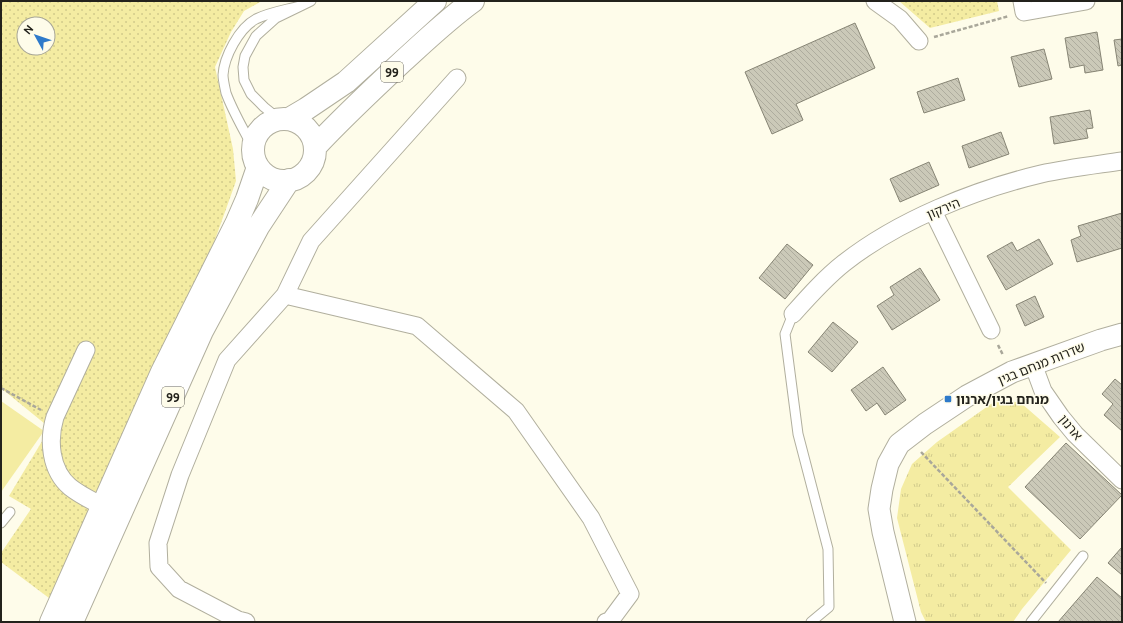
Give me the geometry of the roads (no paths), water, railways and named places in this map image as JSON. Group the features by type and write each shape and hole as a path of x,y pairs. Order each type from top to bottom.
{"highway":[{"name":"99","path":"51,622 162,372 237,222 247,198 256,158 255,138 261,129 269,122 284,119 306,109 346,82 435,1"},
{"name":"99","path":"72,622 202,331 258,227 289,180 298,177 305,172 311,165 315,147 344,116 417,48 458,12 473,1"},
{"path":"284,119 299,122 307,128 315,147"},
{"path":"256,158 264,173 272,178 289,180"}],"street":[{"path":"875,1 900,19 918,41"},
{"path":"1023,6 1086,1"},
{"path":"240,621 179,588 159,567 158,543 180,474 227,360 285,295 311,241 458,78"},
{"name":"הירקון","path":"793,314 812,291 844,263 883,236 933,211 986,190 1042,174 1122,161"},
{"path":"933,211 991,330"},
{"path":"285,295 417,326 516,411 591,518 630,594 610,621 606,622"},
{"name":"שדרות מנחם בגין","path":"905,622 883,532 879,509 888,464 899,444 925,424 967,396 1012,372 1122,334"},
{"path":"86,350 55,417 52,426 51,449 54,461 60,474 69,486 102,506"},
{"name":"ארנון","path":"1033,364 1043,391 1061,417 1075,434 1122,480"}],"lane":[{"path":"284,119 264,107 251,94 244,80 243,67 245,56 256,36 276,18 311,1"},
{"path":"256,158 226,92 223,76 229,50 242,31 254,20 268,14 300,6"},
{"path":"793,314 785,334 798,434 828,549 829,607 811,622"},
{"path":"1,523 10,512"},
{"path":"1031,622 1082,556"}],"place":[{"name":"מנחם בגין/ארנון","path":"948,399"}]}
